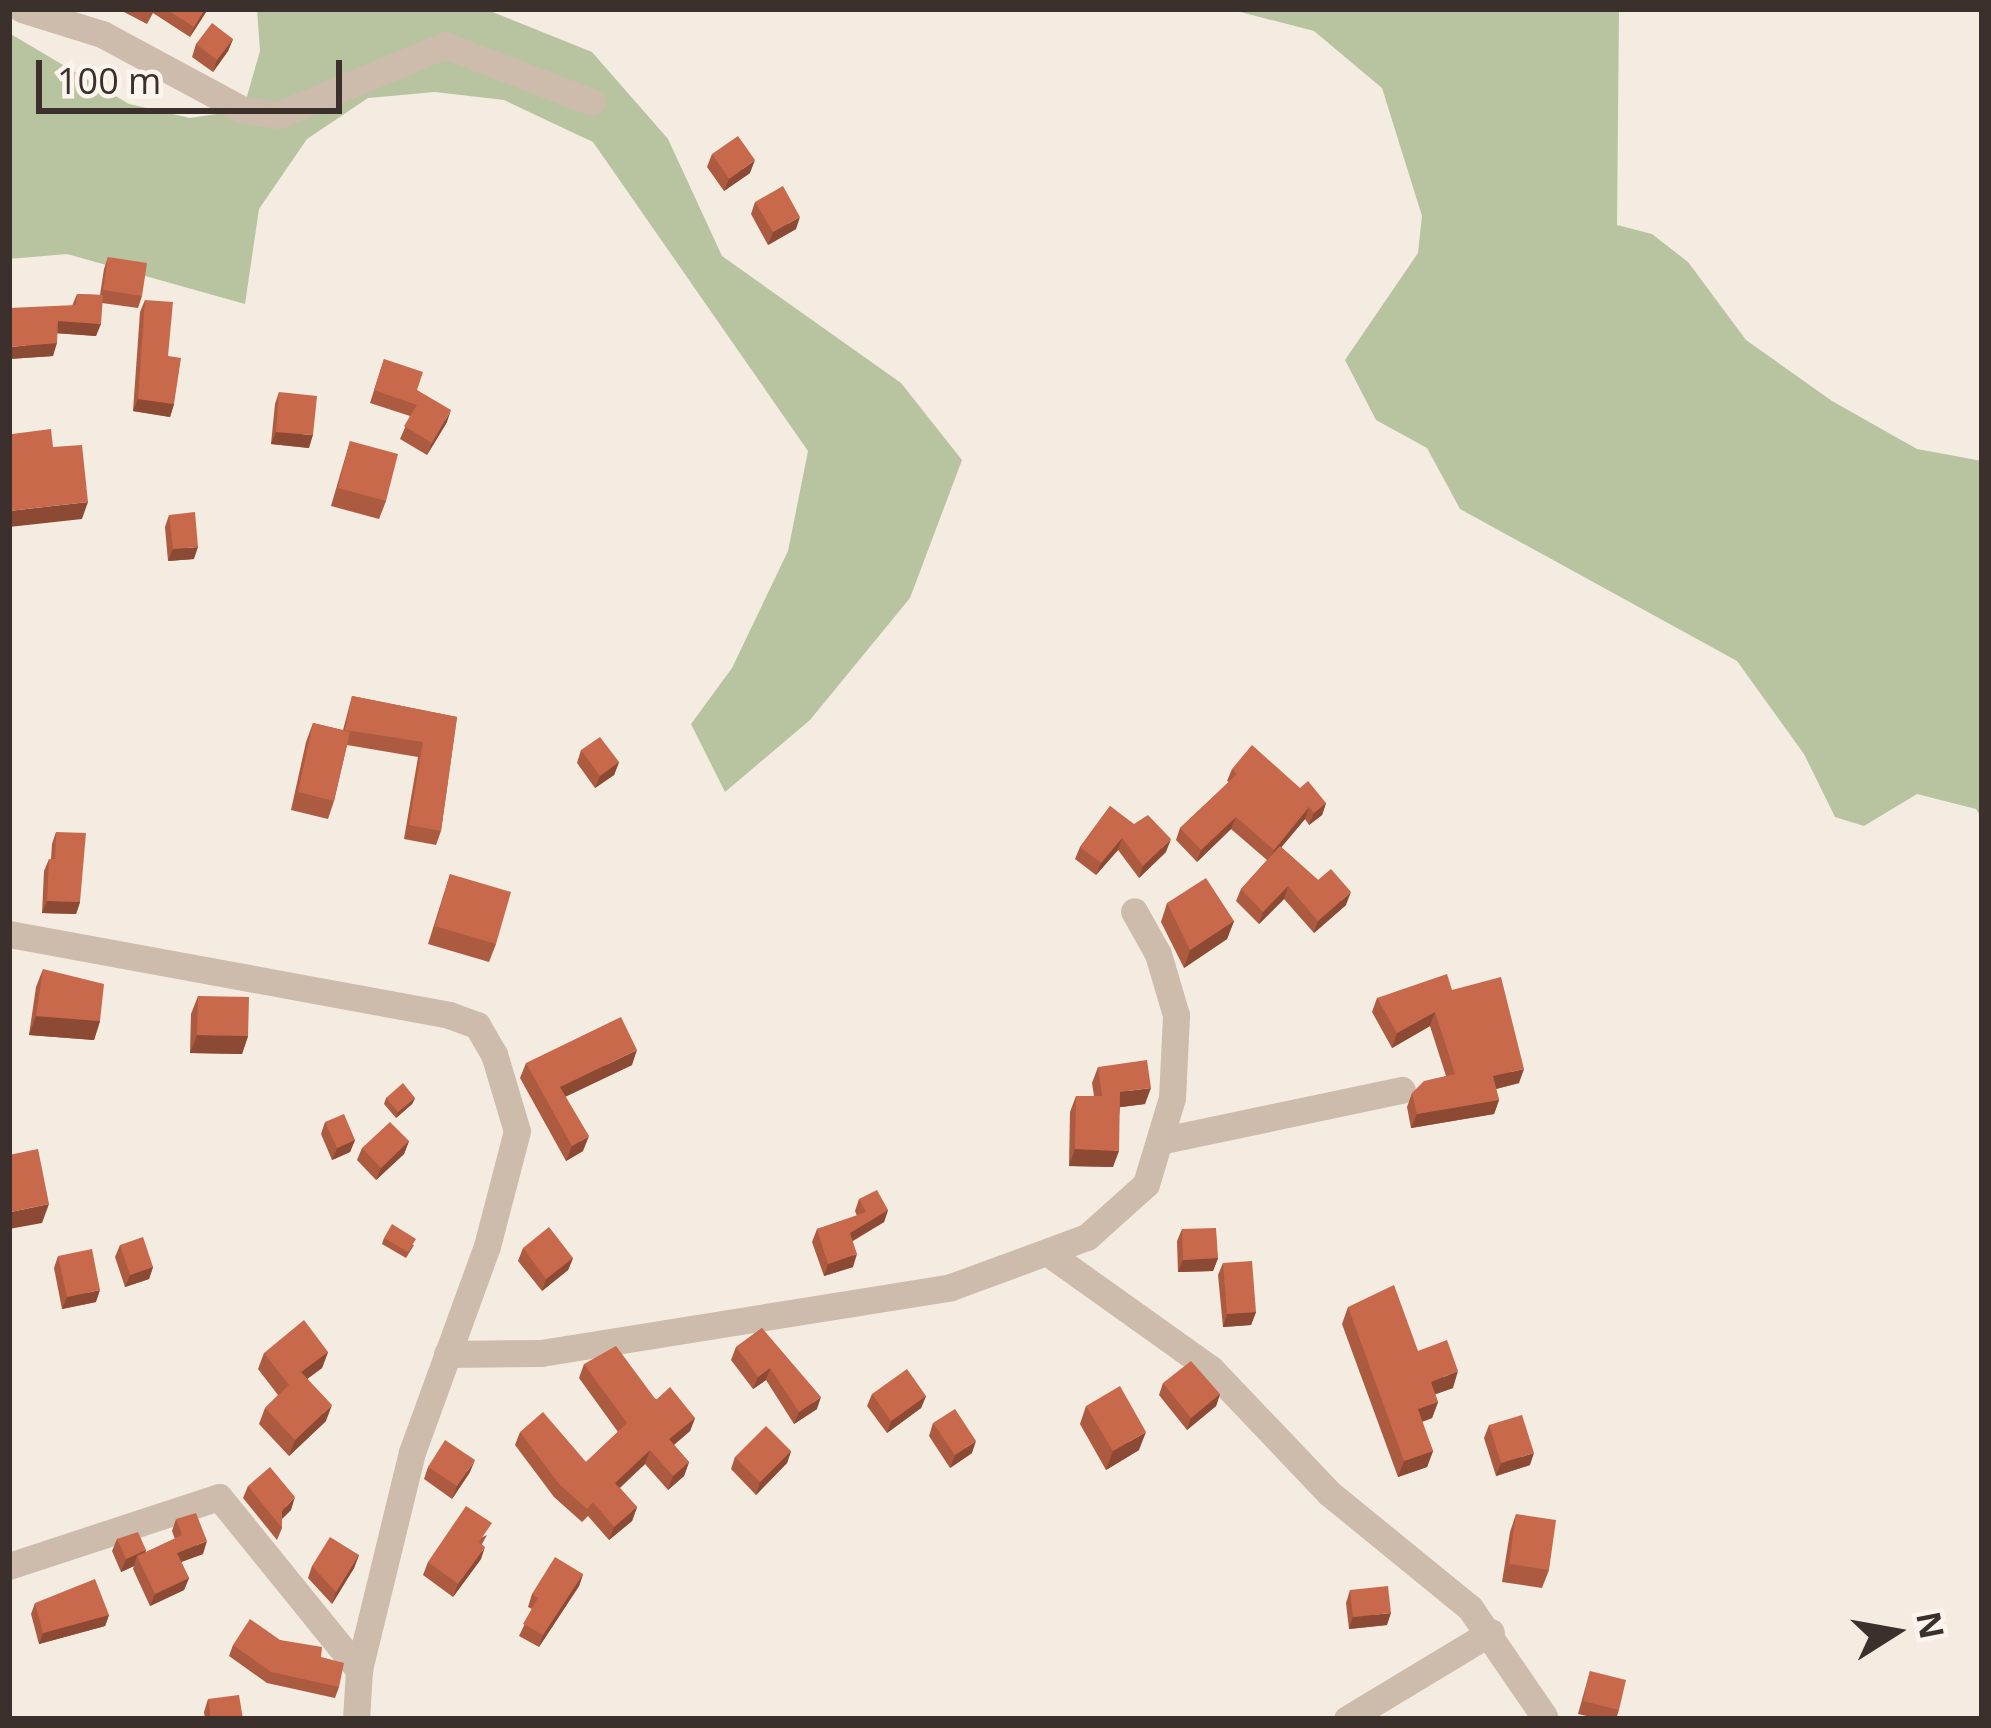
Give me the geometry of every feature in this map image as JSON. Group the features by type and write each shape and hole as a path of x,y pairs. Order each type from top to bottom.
{"street":[{"path":"22,9 102,34 243,110 278,116 445,45 591,102"},
{"path":"446,1354 541,1353 798,1315 951,1287 1051,1255 1087,1237 1146,1184 1164,1140 1175,1015 1158,954 1134,911"},
{"path":"9,934 477,1025 509,1088 518,1131 412,1453 359,1670 356,1719"},
{"path":"1164,1140 1402,1090"},
{"path":"1051,1255 1106,1301 1211,1369 1329,1493 1491,1632 1544,1716"},
{"path":"9,1566 220,1497 359,1670"},
{"path":"1347,1719 1491,1632"}],"green space":[{"path":"257,9 485,9 592,52 668,139 722,256 901,383 962,460 910,598 810,720 725,792 691,724 732,668 788,551 808,451 593,142 504,100 435,92 368,98 307,139 259,209 245,304 67,254 9,259 9,33 129,104 190,118 243,110 260,51"},
{"path":"1229,9 1619,9 1617,225 1652,234 1688,262 1746,340 1832,401 1917,449 1982,461 1982,819 1976,809 1917,794 1864,826 1835,817 1804,754 1737,661 1460,509 1427,448 1376,420 1345,360 1418,253 1422,216 1382,88 1314,31"}],"building":[{"path":"166,9 205,9 194,27"},
{"path":"212,23 233,39 217,60 196,44"},
{"path":"738,136 755,160 729,179 712,154"},
{"path":"783,186 800,217 773,232 755,202"},
{"path":"108,257 147,263 142,296 103,290"},
{"path":"77,294 103,295 101,324 58,321 57,343 9,347 9,308 76,305"},
{"path":"145,300 173,302 168,356 181,358 174,404 138,399"},
{"path":"384,359 423,372 417,390 451,410 432,443 404,426 417,405 374,390"},
{"path":"279,392 317,396 313,435 276,432"},
{"path":"9,407 12,434 51,429 53,447 82,445 88,502 9,511"},
{"path":"350,441 398,454 386,501 338,488"},
{"path":"195,512 198,547 173,549 169,515"},
{"path":"352,696 457,717 441,831 409,825 423,742 345,730"},
{"path":"313,723 350,732 334,801 298,792"},
{"path":"600,737 619,762 600,776 581,750"},
{"path":"1252,745 1300,788 1308,781 1326,803 1314,813 1309,807 1274,850 1236,817 1201,850 1180,828 1237,774 1232,769"},
{"path":"1110,806 1134,824 1148,815 1171,839 1143,866 1122,838 1101,863 1080,847"},
{"path":"56,832 86,833 80,902 47,901"},
{"path":"1280,846 1318,880 1331,869 1351,892 1318,921 1288,886 1263,912 1241,889"},
{"path":"450,874 511,892 496,944 435,926"},
{"path":"1206,878 1234,921 1190,950 1167,903"},
{"path":"43,969 104,984 100,1021 36,1016"},
{"path":"1447,974 1452,990 1501,977 1524,1069 1493,1076 1499,1100 1417,1114 1412,1093 1424,1081 1455,1074 1435,1012 1397,1033 1377,998"},
{"path":"198,996 249,997 248,1036 197,1035"},
{"path":"621,1017 637,1050 560,1087 589,1136 572,1146 526,1063"},
{"path":"1147,1060 1151,1088 1120,1092 1119,1151 1075,1149 1076,1096 1102,1096 1098,1067"},
{"path":"403,1083 415,1098 398,1112 386,1098"},
{"path":"344,1114 355,1140 337,1148 325,1122"},
{"path":"390,1122 409,1141 381,1168 362,1148"},
{"path":"38,1149 49,1204 11,1212 9,1155"},
{"path":"877,1190 888,1210 850,1233 857,1254 828,1264 817,1229 866,1212 859,1199"},
{"path":"392,1224 416,1239 408,1252 384,1238"},
{"path":"549,1227 573,1258 546,1279 523,1248"},
{"path":"1216,1228 1218,1258 1183,1260 1182,1229"},
{"path":"143,1237 153,1267 130,1275 120,1245"},
{"path":"92,1249 100,1290 67,1297 58,1256"},
{"path":"1252,1261 1256,1312 1227,1314 1223,1263"},
{"path":"1394,1285 1418,1351 1447,1340 1458,1371 1431,1382 1438,1402 1418,1409 1433,1451 1404,1461 1348,1307"},
{"path":"304,1320 328,1352 301,1372 332,1405 295,1440 265,1408 289,1385 264,1353"},
{"path":"762,1328 821,1397 799,1412 770,1368 758,1377 736,1347"},
{"path":"616,1346 656,1400 670,1387 695,1418 669,1439 689,1462 673,1476 650,1450 615,1483 637,1507 614,1527 593,1502 587,1509 559,1484 520,1432 543,1412 586,1462 627,1423 584,1364"},
{"path":"1191,1361 1220,1394 1191,1418 1163,1383"},
{"path":"907,1369 926,1396 891,1421 872,1394"},
{"path":"1120,1386 1146,1432 1113,1451 1086,1406"},
{"path":"955,1409 976,1441 955,1455 933,1423"},
{"path":"1522,1415 1534,1453 1501,1463 1489,1425"},
{"path":"766,1426 791,1451 760,1482 735,1457"},
{"path":"445,1440 475,1460 457,1486 428,1467"},
{"path":"270,1467 295,1497 282,1511 282,1528 248,1486"},
{"path":"466,1506 492,1523 479,1542 485,1547 458,1584 428,1562"},
{"path":"196,1513 207,1541 177,1553 189,1578 155,1594 137,1556 182,1535 176,1519"},
{"path":"1516,1514 1556,1520 1549,1570 1509,1564"},
{"path":"138,1532 146,1550 126,1559 117,1539"},
{"path":"330,1537 359,1555 336,1592 312,1566"},
{"path":"555,1557 583,1574 543,1635 523,1624 538,1598 532,1594"},
{"path":"95,1579 109,1615 43,1633 35,1603"},
{"path":"1388,1586 1391,1613 1353,1617 1350,1590"},
{"path":"250,1619 280,1640 322,1647 321,1657 344,1663 339,1687 271,1672 233,1645"},
{"path":"1590,1671 1626,1680 1619,1710 1583,1701"},
{"path":"239,1695 243,1719 211,1719 208,1699"}]}
